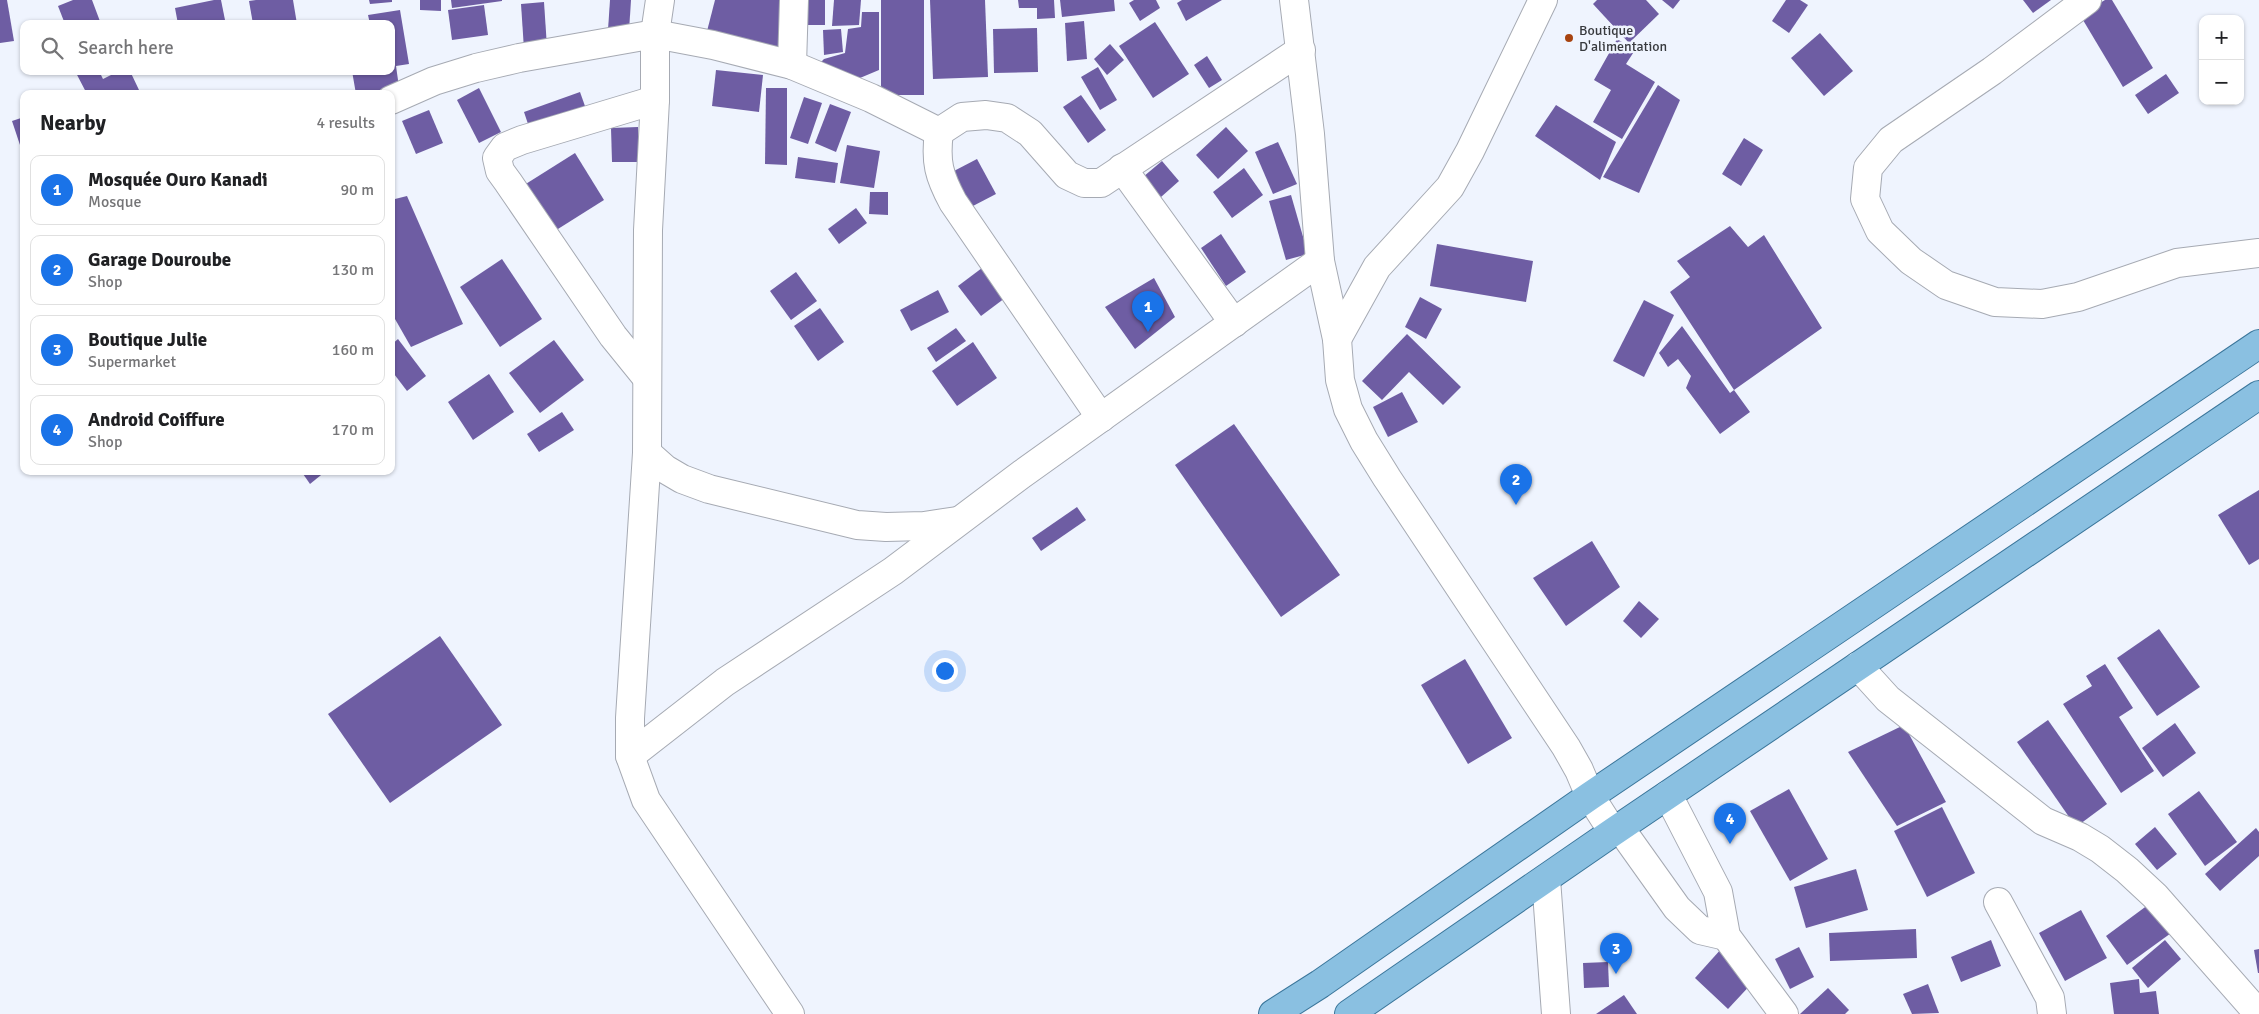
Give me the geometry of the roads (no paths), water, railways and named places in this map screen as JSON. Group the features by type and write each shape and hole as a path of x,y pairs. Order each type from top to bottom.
{"main road":[{"path":"1273,1014 1329,978 1590,796 2259,344"},
{"path":"1349,1014 1668,795 2259,395"}],"street":[{"path":"660,0 655,34 655,100 648,230 647,453 630,718 630,756 646,800 790,1014"},
{"path":"792,65 794,0"},
{"path":"1294,0 1310,134 1320,261 1337,339 1340,380 1348,409 1364,441 1566,747 1579,770 1590,796 1677,908 1700,930 1726,936"},
{"path":"1337,339 1378,267 1450,187 1470,151 1543,0"},
{"path":"2087,0 1992,71 1890,140 1868,168 1865,199 1880,231 1911,261 1946,285 1994,302 2042,304 2078,297 2177,264 2259,253"},
{"path":"395,98 434,81 476,68 519,58 655,34 713,45 792,65 871,98 939,132"},
{"path":"1101,418 953,202 940,178 936,155 939,132 962,116 986,115 1007,118 1030,133 1067,175 1084,183 1101,182 1301,50"},
{"path":"647,378 613,336 500,171 497,158 505,147 513,144 655,100"},
{"path":"1122,168 1234,323"},
{"path":"630,756 725,682 893,571 959,521 1320,261"},
{"path":"647,453 665,469 682,479 709,490 857,525 914,526 959,521"},
{"path":"1858,666 1888,699 2043,821 2087,840 2127,870 2155,896 2258,1013"},
{"path":"1668,795 1718,892 1726,936 1784,1014"},
{"path":"1546,879 1556,1014"},
{"path":"1998,902 2050,998 2052,1014"}],"place":[{"name":"Boutique D'alimentation","path":"1569,38"},
{"name":"Mosquée Ouro Kanadi","path":"1148,332"},
{"name":"Garage Douroube","path":"1516,505"},
{"name":"Android Coiffure","path":"1730,844"},
{"name":"Boutique Julie","path":"1616,974"}]}
